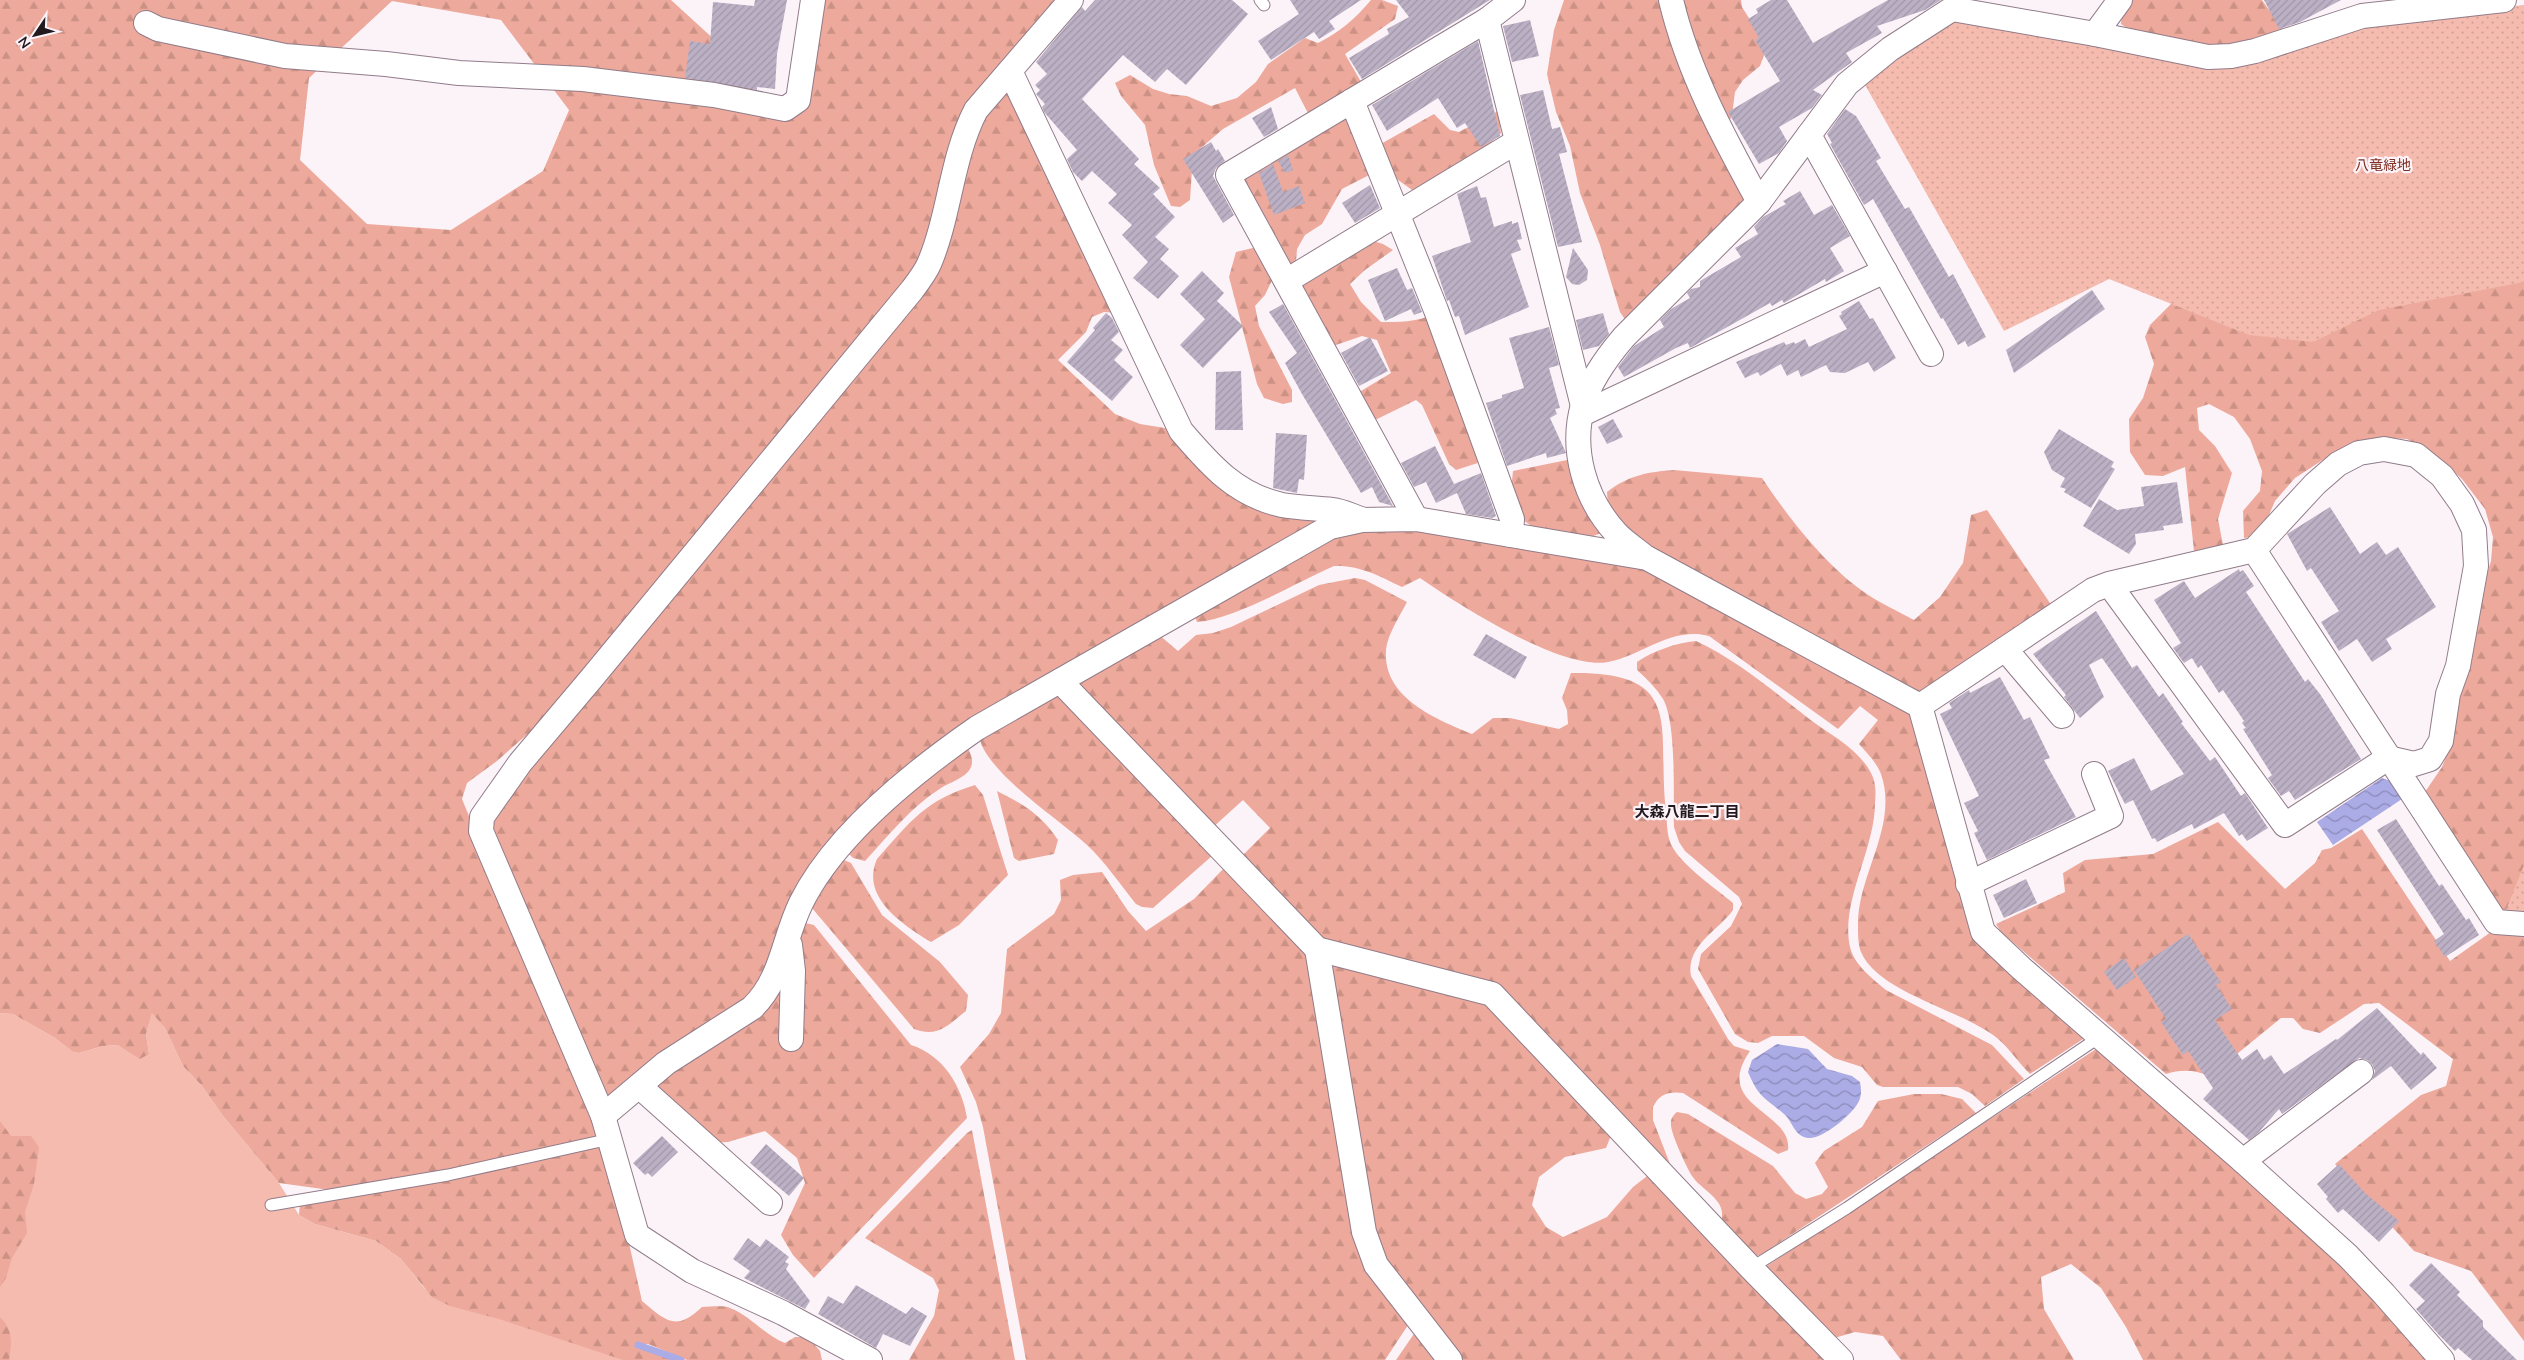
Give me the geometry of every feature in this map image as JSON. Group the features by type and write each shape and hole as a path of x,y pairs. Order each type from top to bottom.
{"street":[{"path":"146,22 158,29 285,56 386,64 459,73 583,79 714,95 785,109 798,100 813,0"},
{"path":"870,1360 783,1313 692,1271 637,1235 603,1116 481,831 482,817 549,727 591,679 912,290 928,266 939,236 966,130 976,110 1071,0"},
{"path":"1416,519 1288,280 1228,174 1487,20 1514,0"},
{"path":"1671,0 1694,74 1720,130 1759,202"},
{"path":"2095,34 2120,0"},
{"path":"1582,410 1607,358 1624,337 1759,202 1848,84 1869,65 1952,5 2208,57 2231,56 2255,51 2362,16 2382,3 2504,0"},
{"path":"1487,20 1582,410 1578,450 1588,493 1616,533 1646,558 1920,706 1968,884 1983,932 2348,1256 2442,1360"},
{"path":"1010,71 1181,431 1212,467 1230,483 1252,496 1282,505 1334,510 1362,520"},
{"path":"1352,101 1436,310 1512,519 1511,535"},
{"path":"1810,135 1931,354"},
{"path":"1288,280 1516,142"},
{"path":"1582,410 1885,271"},
{"path":"1920,706 2094,590 2109,584 2254,550 2315,484 2338,464 2359,453 2384,449 2416,455 2442,476 2462,504 2474,530 2476,566 2458,666 2448,694 2441,741 2430,759 2414,764 2388,758 2286,825 2109,584"},
{"path":"603,1116 666,1064 752,1008 763,998 772,984 801,904 816,878 844,842 890,795 932,760 977,728 1330,527 1362,520 1416,519 1646,558"},
{"path":"2254,550 2496,922 2524,924"},
{"path":"2004,649 2062,716"},
{"path":"1060,681 1317,949 1492,994 1751,1268 1841,1360"},
{"path":"1968,884 2111,816 2094,774"},
{"path":"789,938 793,971 791,1038"},
{"path":"1317,949 1364,1232 1370,1252 1376,1265 1450,1360"},
{"path":"2243,1161 2361,1072"},
{"path":"639,1086 770,1203"}],"lane":[{"path":"1751,1268 1847,1208 2101,1036"},
{"path":"271,1205 448,1175 610,1140"}],"green space":[{"path":"0,0 671,0 728,52 770,115 792,116 822,0 1063,0 1005,69 921,262 548,716 497,761 467,783 462,799 600,1135 591,1140 448,1173 330,1190 279,1183 223,1116 202,1086 183,1066 165,1028 152,1013 146,1034 149,1054 140,1059 118,1045 103,1046 79,1053 73,1052 55,1038 13,1014 0,1013","holes":["392,1 501,20 569,110 543,171 451,230 367,224 300,160 309,78"]},
{"path":"1371,0 1382,0 1398,6 1395,19 1345,54 1364,87 1312,121 1295,88 1223,129 1193,155 1190,200 1180,207 1171,206 1154,165 1145,125 1121,96 1115,83 1130,75 1153,89 1169,94 1187,96 1211,106 1237,98 1256,82 1268,64 1305,38 1318,43 1340,30"},
{"path":"1564,0 1666,0 1749,199 1628,324 1620,312 1600,245 1580,193 1570,146 1556,112 1547,74 1554,30"},
{"path":"1676,0 1741,0 1742,7 1767,47 1760,66 1743,80 1735,92 1732,115 1725,133"},
{"path":"2128,0 2262,0 2283,30 2233,47 2216,49 2137,35 2121,24 2122,7"},
{"path":"2524,5 2524,916 2504,915 2425,792 2442,767 2449,749 2480,597 2491,561 2493,537 2485,509 2462,479 2441,459 2407,439 2387,438 2332,454 2295,478 2275,501 2260,536 2244,538 2243,511 2260,491 2262,471 2250,439 2234,417 2209,404 2197,408 2199,430 2215,446 2232,473 2218,519 2223,545 2194,551 2185,467 2163,476 2145,475 2130,452 2129,419 2143,398 2154,364 2145,337 2150,325 2171,304 2097,42 2191,66 2235,65"},
{"name":"八竜緑地","path":"2524,5 2524,282 2379,310 2313,342 2249,335 2109,279 2004,331 1864,83 1878,67 1958,17 2097,42 2191,66 2235,65 2365,22"},
{"path":"1005,84 1116,313 1104,312 1092,317 1086,332 1058,360 1115,414 1140,424 1171,429 1222,481 1335,516 1064,671 841,837 756,995 603,1103 488,818 920,290 973,131"},
{"path":"1498,111 1501,133 1484,149 1412,190 1394,177 1379,145 1434,114 1450,130 1459,132"},
{"path":"1351,113 1377,171 1342,189 1322,224 1305,235 1297,249 1296,262 1288,273 1236,177"},
{"path":"1370,240 1383,244 1393,250 1365,270 1350,284 1361,302 1381,322 1401,322 1432,315 1484,461 1456,470 1449,464 1422,405 1416,400 1371,422 1356,394 1391,373 1377,340 1362,336 1330,347 1298,283"},
{"path":"1257,247 1273,278 1265,295 1255,306 1259,326 1292,390 1292,402 1283,404 1264,398 1257,384 1229,277 1236,252"},
{"path":"1572,459 1601,533 1583,540 1540,532 1520,518 1511,491 1513,471"},
{"path":"1674,470 1762,478 1795,524 1835,568 1870,596 1914,620 1940,597 1963,563 1971,515 1987,510 2052,606 1931,686 1917,692 1644,549 1608,508 1607,492 1615,486 1639,475"},
{"path":"1399,528 1638,568 1680,584 1911,712 1972,931 2084,1034 2083,1039 2030,1074 1997,1038 1982,1028 1903,990 1885,979 1870,966 1859,946 1859,907 1881,831 1885,813 1885,793 1879,770 1859,744 1878,720 1860,706 1838,729 1709,636 1695,634 1670,638 1633,654 1608,662 1588,662 1565,656 1511,634 1459,604 1420,578 1402,587 1369,572 1352,567 1334,566 1248,607 1213,619 1197,622 1194,614 1329,537 1357,530"},
{"path":"1355,578 1365,580 1407,602 1391,632 1386,651 1387,667 1393,682 1402,694 1428,714 1472,734 1493,718 1510,718 1559,729 1568,724 1567,710 1562,698 1571,673 1608,675 1634,682 1650,694 1659,710 1662,731 1667,827 1670,842 1674,850 1689,867 1733,903 1733,910 1698,947 1693,956 1691,976 1728,1039 1734,1046 1750,1051 1741,1070 1740,1085 1746,1097 1779,1126 1786,1137 1788,1150 1778,1154 1683,1093 1665,1094 1658,1099 1653,1107 1653,1120 1670,1164 1665,1166 1495,987 1323,941 1239,859 1270,828 1243,800 1211,829 1080,692 1081,676 1158,634 1178,651 1196,635 1213,633 1231,627 1319,585"},
{"path":"1696,641 1726,657 1754,676 1808,718 1843,742 1866,764 1874,780 1874,821 1850,912 1848,930 1852,954 1865,971 1886,990 1992,1045 2024,1079 1985,1106 1972,1094 1958,1087 1883,1087 1877,1085 1862,1067 1834,1058 1804,1036 1772,1036 1758,1043 1748,1042 1735,1034 1698,969 1701,954 1731,926 1742,904 1739,897 1685,851 1679,842 1674,827 1672,742 1667,710 1663,699 1657,691 1637,670 1637,662 1650,654"},
{"path":"1062,694 1213,855 1153,908 1142,907 1136,904 1094,852 1025,795 995,765 984,750 979,736 1004,721"},
{"path":"965,744 972,759 968,772 941,788 920,804 865,861 853,858 849,854 896,799"},
{"path":"975,785 983,795 1008,875 959,925 931,942 908,927 887,908 874,886 873,873 877,859 909,823 943,798"},
{"path":"997,791 1024,806 1039,817 1052,831 1058,840 1054,854 1019,861 1014,858"},
{"path":"2218,822 2285,889 2315,863 2322,850 2331,848 2362,829 2450,961 2491,932 2524,934 2524,1341 2471,1271 2414,1251 2335,1164 2421,1095 2446,1086 2453,1059 2379,1003 2364,1004 2320,1033 2303,1029 2293,1018 2281,1018 2210,1076 2188,1071 2166,1074 2001,932 1996,924 2065,892 2063,873 2085,860 2153,854"},
{"path":"839,858 851,863 882,915 940,962 968,995 966,1011 942,1029 930,1032 914,1029 812,908 811,898"},
{"path":"2524,865 2524,916 2504,915"},
{"path":"1226,866 1306,946 1358,1232 1412,1319 1385,1360 1026,1360 983,1127 976,1102 960,1067 989,1034 1001,1013 1007,949 1054,914 1061,900 1060,880 1073,875 1102,872 1128,911 1146,931 1194,899"},
{"path":"801,922 814,925 911,1045 933,1056 949,1073 961,1094 967,1118 814,1278 793,1255 781,1235 805,1183 797,1158 765,1131 728,1142 711,1143 652,1085 755,1014"},
{"path":"1339,962 1491,1006 1612,1133 1606,1148 1565,1157 1539,1177 1532,1205 1546,1227 1563,1237 1607,1217 1633,1187 1651,1173 1827,1360 1462,1360 1422,1312 1373,1243 1329,967"},
{"path":"152,1012 165,1028 183,1066 202,1086 223,1116 279,1183 299,1215 315,1224 376,1241 401,1259 425,1289 672,1360 0,1360 0,1013 13,1014 55,1038 73,1052 79,1053 103,1046 118,1045 149,1054 146,1034"},
{"path":"2096,1049 2102,1050 2340,1264 2430,1360 2143,1360 2126,1327 2101,1288 2071,1264 2041,1277 2044,1309 2074,1360 1901,1360 1883,1336 1855,1332 1831,1339 1766,1272 1767,1266"},
{"path":"1914,1094 1941,1094 1962,1099 1976,1113 1762,1254 1752,1258 1720,1223 1722,1215 1718,1202 1692,1176 1676,1143 1671,1125 1672,1118 1677,1112 1688,1114 1773,1166 1795,1193 1806,1199 1822,1194 1828,1187 1815,1163 1824,1151 1862,1127 1878,1101"},
{"path":"0,1121 11,1136 31,1136 39,1147 34,1184 25,1212 27,1233 12,1258 6,1278 0,1287"},
{"path":"972,1130 1015,1360 909,1360 934,1316 939,1290 933,1278 865,1238"},
{"path":"595,1147 608,1150 642,1301 658,1314 671,1321 685,1319 702,1307 727,1307 738,1311 777,1340 785,1343 795,1337 808,1337 820,1351 822,1360 687,1360 648,1344 634,1344 672,1360 623,1360 499,1319 450,1306 432,1297 401,1259 376,1241 315,1224 299,1215 300,1203"},
{"path":"0,1317 9,1332 11,1348 9,1360 0,1360"},
{"path":"1418,1328 1443,1360 1396,1360"}],"water":[{"path":"2382,778 2390,781 2402,799 2333,845 2317,822"},
{"path":"1777,1044 1808,1049 1827,1069 1852,1076 1860,1082 1861,1096 1856,1106 1837,1125 1821,1135 1808,1138 1800,1135 1787,1117 1759,1092 1752,1081 1748,1072 1752,1060"}],"building":[{"path":"755,0 787,0 777,54 775,89 757,87 757,90 685,78 690,41 710,44 713,2 754,6"},
{"path":"1095,0 1232,0 1248,14 1186,85 1167,69 1155,82 1123,55 1082,99 1139,159 1134,164 1160,188 1153,194 1175,217 1155,237 1169,249 1160,259 1179,276 1158,299 1133,278 1148,262 1122,235 1132,225 1108,203 1117,194 1092,171 1082,181 1073,172 1067,159 1077,150 1044,112 1042,107 1045,104 1036,94 1040,90 1035,85 1047,74 1036,62 1082,7 1085,11"},
{"path":"1290,0 1361,0 1329,21 1335,29 1319,39 1314,32 1271,60 1258,41 1299,14"},
{"path":"1396,0 1490,0 1362,79 1349,58 1389,34 1387,29 1409,17"},
{"path":"1771,0 1787,0 1813,43 1888,0 1941,0 1925,10 1877,26 1882,33 1846,53 1852,62 1813,90 1822,95 1812,108 1779,127 1787,141 1779,153 1759,164 1728,112 1780,81 1755,40 1759,38 1748,19 1758,13 1756,9"},
{"path":"2264,0 2341,0 2300,22 2279,29"},
{"path":"1530,20 1539,56 1512,62 1503,26"},
{"path":"1478,41 1500,136 1481,147 1465,123 1457,128 1438,98 1387,131 1372,105"},
{"path":"1543,90 1552,129 1560,127 1567,152 1559,154 1582,242 1558,247 1520,95"},
{"path":"1271,107 1278,129 1264,137 1252,118"},
{"path":"1845,109 1856,116 1881,158 1876,161 1905,209 1909,207 1949,277 1953,274 1986,337 1968,347 1965,341 1958,345 1943,318 1941,319 1873,199 1864,205 1830,144 1832,143 1827,134"},
{"path":"1211,142 1225,161 1216,168 1213,176 1234,215 1223,223 1183,159"},
{"path":"1288,155 1293,170 1285,173 1278,161"},
{"path":"1273,164 1283,192 1299,186 1305,203 1274,215 1259,173"},
{"path":"1370,185 1380,208 1355,223 1342,203"},
{"path":"1477,186 1481,198 1486,197 1494,227 1512,221 1512,224 1518,222 1522,239 1517,240 1521,250 1511,254 1529,307 1465,335 1459,316 1455,317 1449,300 1447,301 1432,256 1471,242 1457,194"},
{"path":"1800,191 1814,215 1832,205 1850,236 1830,248 1844,271 1826,282 1825,279 1784,303 1782,300 1772,306 1770,303 1690,348 1688,343 1676,348 1624,377 1618,367 1634,346 1664,327 1660,320 1671,309 1690,298 1687,293 1691,289 1700,287 1700,281 1741,257 1735,248 1758,234 1754,227 1763,217 1786,204 1783,201"},
{"path":"1573,248 1588,270 1587,280 1579,285 1572,284 1566,277"},
{"path":"1397,268 1407,290 1412,288 1422,312 1414,315 1411,309 1385,321 1368,280"},
{"path":"1202,271 1224,293 1217,301 1243,326 1203,368 1180,345 1205,319 1180,294"},
{"path":"2092,290 2105,309 2014,373 2006,350"},
{"path":"1859,301 1870,319 1873,318 1896,358 1874,372 1868,362 1845,373 1830,372 1826,365 1801,377 1798,370 1787,376 1781,364 1760,376 1758,372 1745,378 1736,362 1784,342 1786,345 1794,342 1795,344 1805,339 1809,347 1847,329 1839,316 1842,314 1841,312"},
{"path":"1283,304 1393,506 1379,502 1372,487 1361,493 1285,363 1297,353 1269,312"},
{"path":"1106,313 1112,318 1119,332 1111,340 1123,350 1114,360 1133,377 1112,401 1067,362 1095,330 1093,328"},
{"path":"1603,313 1609,334 1599,346 1583,350 1576,320"},
{"path":"1549,327 1559,365 1549,368 1560,408 1555,409 1557,414 1550,418 1566,453 1547,458 1546,453 1507,466 1486,403 1502,398 1502,395 1524,388 1509,338"},
{"path":"1370,337 1388,371 1359,386 1341,353"},
{"path":"1241,371 1243,430 1215,430 1216,372"},
{"path":"1613,419 1623,437 1607,444 1598,427"},
{"path":"2059,429 2114,462 2111,467 2115,469 2091,508 2064,492 2066,489 2060,487 2065,478 2052,470 2044,452"},
{"path":"1276,433 1307,435 1304,480 1299,479 1297,493 1273,488"},
{"path":"1435,446 1454,484 1481,473 1496,516 1492,518 1466,514 1457,493 1436,503 1426,482 1414,487 1401,463"},
{"path":"2177,482 2183,523 2163,526 2164,530 2135,534 2136,544 2129,554 2083,526 2099,499 2117,510 2144,506 2141,487"},
{"path":"2330,507 2360,554 2377,542 2386,555 2398,547 2436,607 2386,639 2392,649 2372,662 2357,639 2339,651 2321,622 2339,611 2311,568 2307,571 2287,534"},
{"path":"2239,569 2240,572 2243,570 2254,586 2246,592 2305,682 2308,679 2320,694 2361,759 2295,800 2289,791 2281,796 2268,778 2272,775 2243,729 2246,728 2242,723 2244,721 2223,690 2219,693 2201,665 2198,668 2192,658 2184,663 2173,648 2181,643 2154,600 2184,581 2195,598"},
{"path":"2096,611 2132,668 2137,665 2159,697 2163,693 2183,722 2181,723 2210,761 2215,757 2241,796 2245,793 2268,828 2247,841 2242,834 2239,836 2224,813 2194,829 2192,824 2157,842 2155,838 2152,839 2133,800 2125,804 2108,771 2134,758 2151,791 2184,774 2102,658 2089,665 2104,697 2080,718 2064,697 2066,695 2033,654"},
{"path":"1486,634 1527,657 1515,679 1473,655"},
{"path":"2000,677 2024,720 2030,717 2050,758 2044,760 2076,817 1987,860 1974,833 1978,831 1964,803 1979,796 1940,714 1952,708 1949,703 1969,690 1970,693"},
{"path":"2396,819 2439,886 2442,884 2466,920 2469,918 2479,935 2445,957 2434,941 2444,934 2377,830"},
{"path":"2026,879 2037,903 2004,918 1993,895"},
{"path":"2188,934 2221,982 2216,985 2232,1009 2215,1020 2242,1060 2257,1049 2264,1060 2271,1055 2284,1074 2337,1040 2377,1008 2421,1055 2423,1052 2437,1068 2411,1090 2391,1066 2372,1080 2375,1071 2372,1064 2367,1060 2359,1058 2282,1114 2279,1109 2259,1132 2249,1140 2203,1099 2213,1088 2188,1051 2183,1055 2161,1022 2166,1019 2134,970"},
{"path":"2124,958 2136,977 2117,990 2104,972"},
{"path":"662,1136 678,1152 652,1177 648,1173 645,1175 633,1163"},
{"path":"766,1144 804,1178 789,1196 750,1163"},
{"path":"2339,1164 2366,1194 2399,1221 2379,1242 2343,1209 2338,1213 2326,1199 2328,1197 2317,1184"},
{"path":"748,1238 760,1247 766,1239 789,1257 785,1262 789,1264 786,1269 810,1301 805,1309 744,1278 750,1271 733,1259"},
{"path":"2431,1263 2460,1292 2457,1295 2483,1321 2483,1327 2517,1360 2472,1360 2458,1348 2455,1351 2439,1335 2416,1309 2425,1301 2409,1285"},
{"path":"856,1285 906,1314 912,1307 927,1316 910,1346 883,1334 876,1348 818,1314 828,1296 843,1304"}],"waterway":[{"path":"638,1345 681,1360"}],"district":[{"name":"大森八龍二丁目","path":"1687,812"}]}
